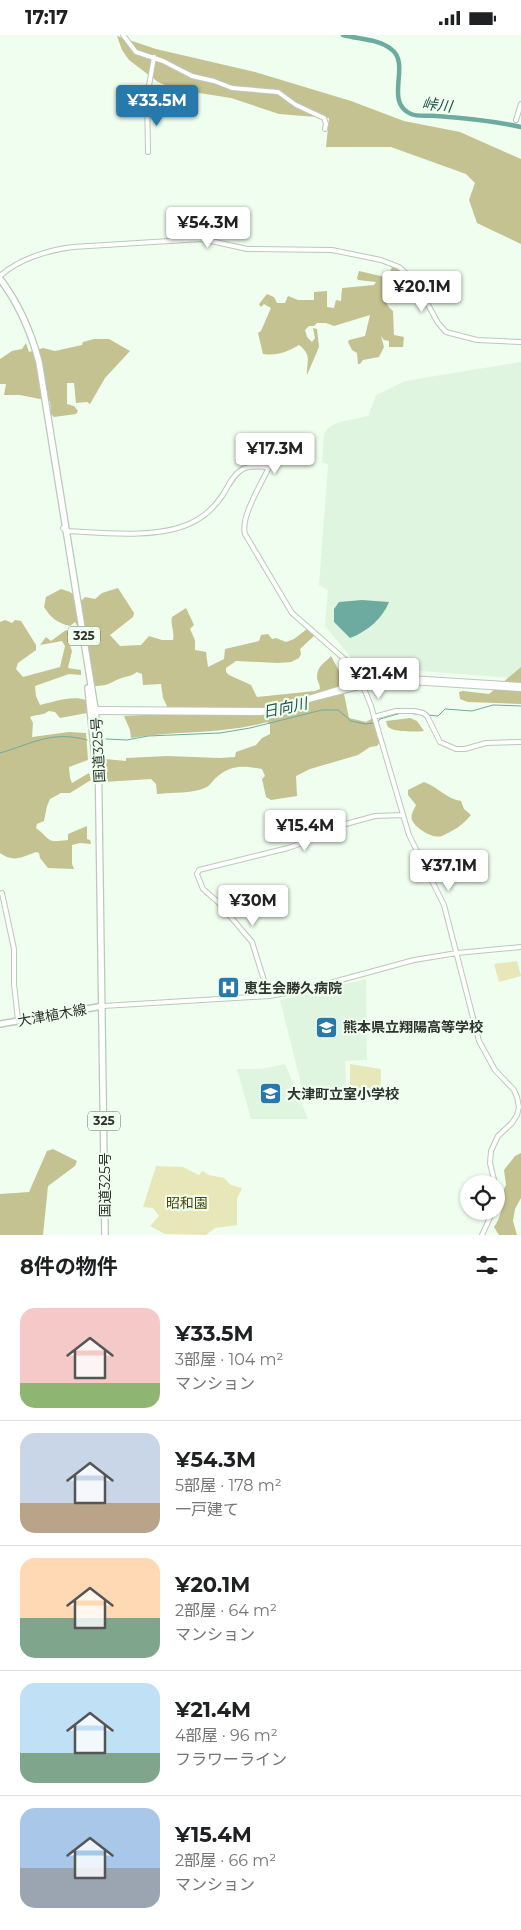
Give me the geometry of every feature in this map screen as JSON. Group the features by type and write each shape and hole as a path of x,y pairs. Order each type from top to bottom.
{"highway":[{"name":"国道325号","path":"0,278 10,291 24,317 35,345 64,529"},
{"name":"国道325号","path":"0,283 20,317 36,358 93,710 100,784 104,1235"}],"main road":[{"name":"大津植木線","path":"0,1024 102,1006"}],"street":[{"path":"124,35 136,53 154,57 192,76 232,88 278,92 296,105 324,117 325,129"},
{"path":"148,152 148,97 154,57"},
{"path":"516,120 521,104"},
{"path":"0,278 8,269 22,262 59,249 73,247 202,239 253,250 332,250 381,260 399,267 415,281 438,323 446,332 477,340 521,343"},
{"path":"64,529 119,534 163,531 183,527 213,508 241,470 252,467 269,467 246,515 245,534 292,613 350,663 362,684 414,846 442,899 479,1041 491,1064 514,1090 518,1101 516,1118 498,1136 491,1151 490,1163 493,1175"},
{"path":"93,710 270,710 393,677 521,685"},
{"path":"362,684 393,681 521,689"},
{"path":"375,721 396,711 423,713 440,742 456,749 465,749 486,743 520,742"},
{"path":"269,996 252,943 218,901 203,889 198,871 201,868 286,849 302,843 324,830 366,818 403,815"},
{"path":"2,893 14,949 14,983 18,1020"},
{"path":"102,1006 269,996 328,984 407,961 456,953 521,947"},
{"path":"482,1235 488,1220"}],"shaded area":[{"path":"117,36 156,49 255,72 351,101 404,121 460,132 521,159 521,244 477,223 469,200 475,183 466,174 391,147 326,147 329,118 279,114 231,98 174,89 158,82 129,60 122,50"},
{"path":"393,266 403,276 387,286 385,293 388,305 393,311 394,335 404,337 403,347 389,347 389,341 384,340 381,336 384,347 379,357 363,360 358,364 357,353 352,350 348,342 349,340 365,336 370,315 334,326 326,323 317,323 314,326 309,326 305,330 307,337 312,342 315,338 313,328 317,329 319,347 307,375 308,359 306,353 299,345 282,353 263,354 258,333 261,331 271,308 264,304 261,307 259,304 267,294 274,297 277,303 285,303 288,296 298,300 314,300 314,292 327,291 327,307 334,308 336,300 341,301 342,288 374,285 376,282 358,280 359,271 385,277"},
{"path":"94,339 109,339 130,351 105,378 90,404 87,402 76,403 74,383 67,383 67,404 74,406 78,411 76,414 54,417 51,414 50,401 20,395 4,395 6,384 0,384 0,359 12,351 22,349 26,343 29,352 43,348 55,351 82,345 83,342"},
{"path":"521,362 521,679 358,666 325,626 328,590 319,585 328,464 322,463 324,434 329,427 340,422 368,416 376,395 405,381"},
{"path":"118,588 134,613 133,617 110,635 120,646 141,645 149,636 162,640 173,640 172,617 186,608 194,625 190,629 195,640 195,650 206,652 208,667 224,659 225,649 259,641 261,635 268,634 272,639 276,638 286,642 294,639 307,629 315,635 300,649 301,654 299,658 291,662 278,663 236,661 226,668 226,672 251,685 257,697 315,691 320,689 317,677 318,670 331,656 344,678 344,694 349,718 366,722 373,718 380,742 377,746 370,747 358,755 310,769 296,776 297,796 271,800 266,797 262,779 265,776 262,769 250,767 229,769 218,776 207,787 189,792 157,794 156,784 151,779 104,782 105,759 126,761 126,758 167,756 235,757 236,752 256,745 262,738 270,734 270,724 267,722 216,731 131,738 124,716 164,714 167,706 163,698 161,684 143,685 142,674 137,672 107,685 94,686 87,644 75,622 70,626 58,622 44,607 46,597 61,589 70,592 82,600 85,597 95,599 102,593"},
{"path":"5,620 12,623 15,620 21,621 36,645 36,650 18,663 16,669 23,677 60,667 65,646 62,641 40,645 46,637 51,641 66,630 69,633 67,637 72,651 68,668 81,670 81,675 69,674 35,686 36,696 40,705 75,698 86,700 87,713 60,718 55,712 49,711 30,717 33,723 32,737 69,732 86,733 88,760 69,767 70,778 72,783 89,773 91,780 70,793 61,793 50,799 44,821 37,824 36,828 49,840 56,841 68,840 68,834 87,826 87,839 90,840 91,844 80,843 72,845 72,864 74,869 48,868 40,858 39,853 36,852 14,858 0,853 0,622"},
{"path":"521,667 521,704 468,702 460,699 459,692 463,691 489,694"},
{"path":"410,718 417,721 424,731 393,729 388,727 386,721"},
{"path":"424,782 451,798 461,801 464,809 471,815 465,822 442,836 430,835 421,830 412,820 412,814 416,805 408,795 408,790"},
{"name":"熊本県立翔陽高等学校","path":"366,979 367,1060 345,1061 346,1086 304,1096 280,1000"},
{"name":"大津町立室小学校","path":"285,1064 308,1119 251,1119 237,1069 261,1069"},
{"path":"53,1149 77,1161 75,1166 48,1186 43,1235 0,1235 0,1194 29,1192 47,1151"},
{"path":"521,1153 521,1198 515,1209 513,1221 517,1235 499,1235 494,1227 498,1220 505,1220 506,1185 504,1170 515,1156"}],"green space":[{"path":"517,961 521,976 499,982 494,964"},
{"path":"350,1064 381,1069 380,1101 350,1090"},
{"name":"昭和園","path":"156,1166 183,1167 199,1175 202,1171 209,1175 224,1178 231,1185 242,1188 237,1199 237,1225 215,1228 206,1235 165,1234 150,1226 159,1216 153,1208 143,1207"}],"water":[{"path":"362,600 389,602 374,624 350,638 334,622 334,609 339,602"}],"waterway":[{"name":"峠川","path":"343,35 381,43 391,49 397,56 399,64 399,101 403,108 411,114 479,120 521,127"},
{"name":"日向川","path":"428,715 438,716 445,709 472,711 493,705 521,706"},
{"name":"日向川","path":"106,739 127,740 148,736 220,733 250,728 322,710 338,710 351,721 365,724 374,723"},
{"name":"日向川","path":"378,722 380,719 401,713"},
{"name":"日向川","path":"408,713 424,715"},
{"name":"日向川","path":"0,753 52,737 74,737 87,740"}],"place":[{"name":"恵生会勝久病院","path":"228,988"},
{"name":"熊本県立翔陽高等学校","path":"327,1027"},
{"name":"大津町立室小学校","path":"271,1094"}]}
